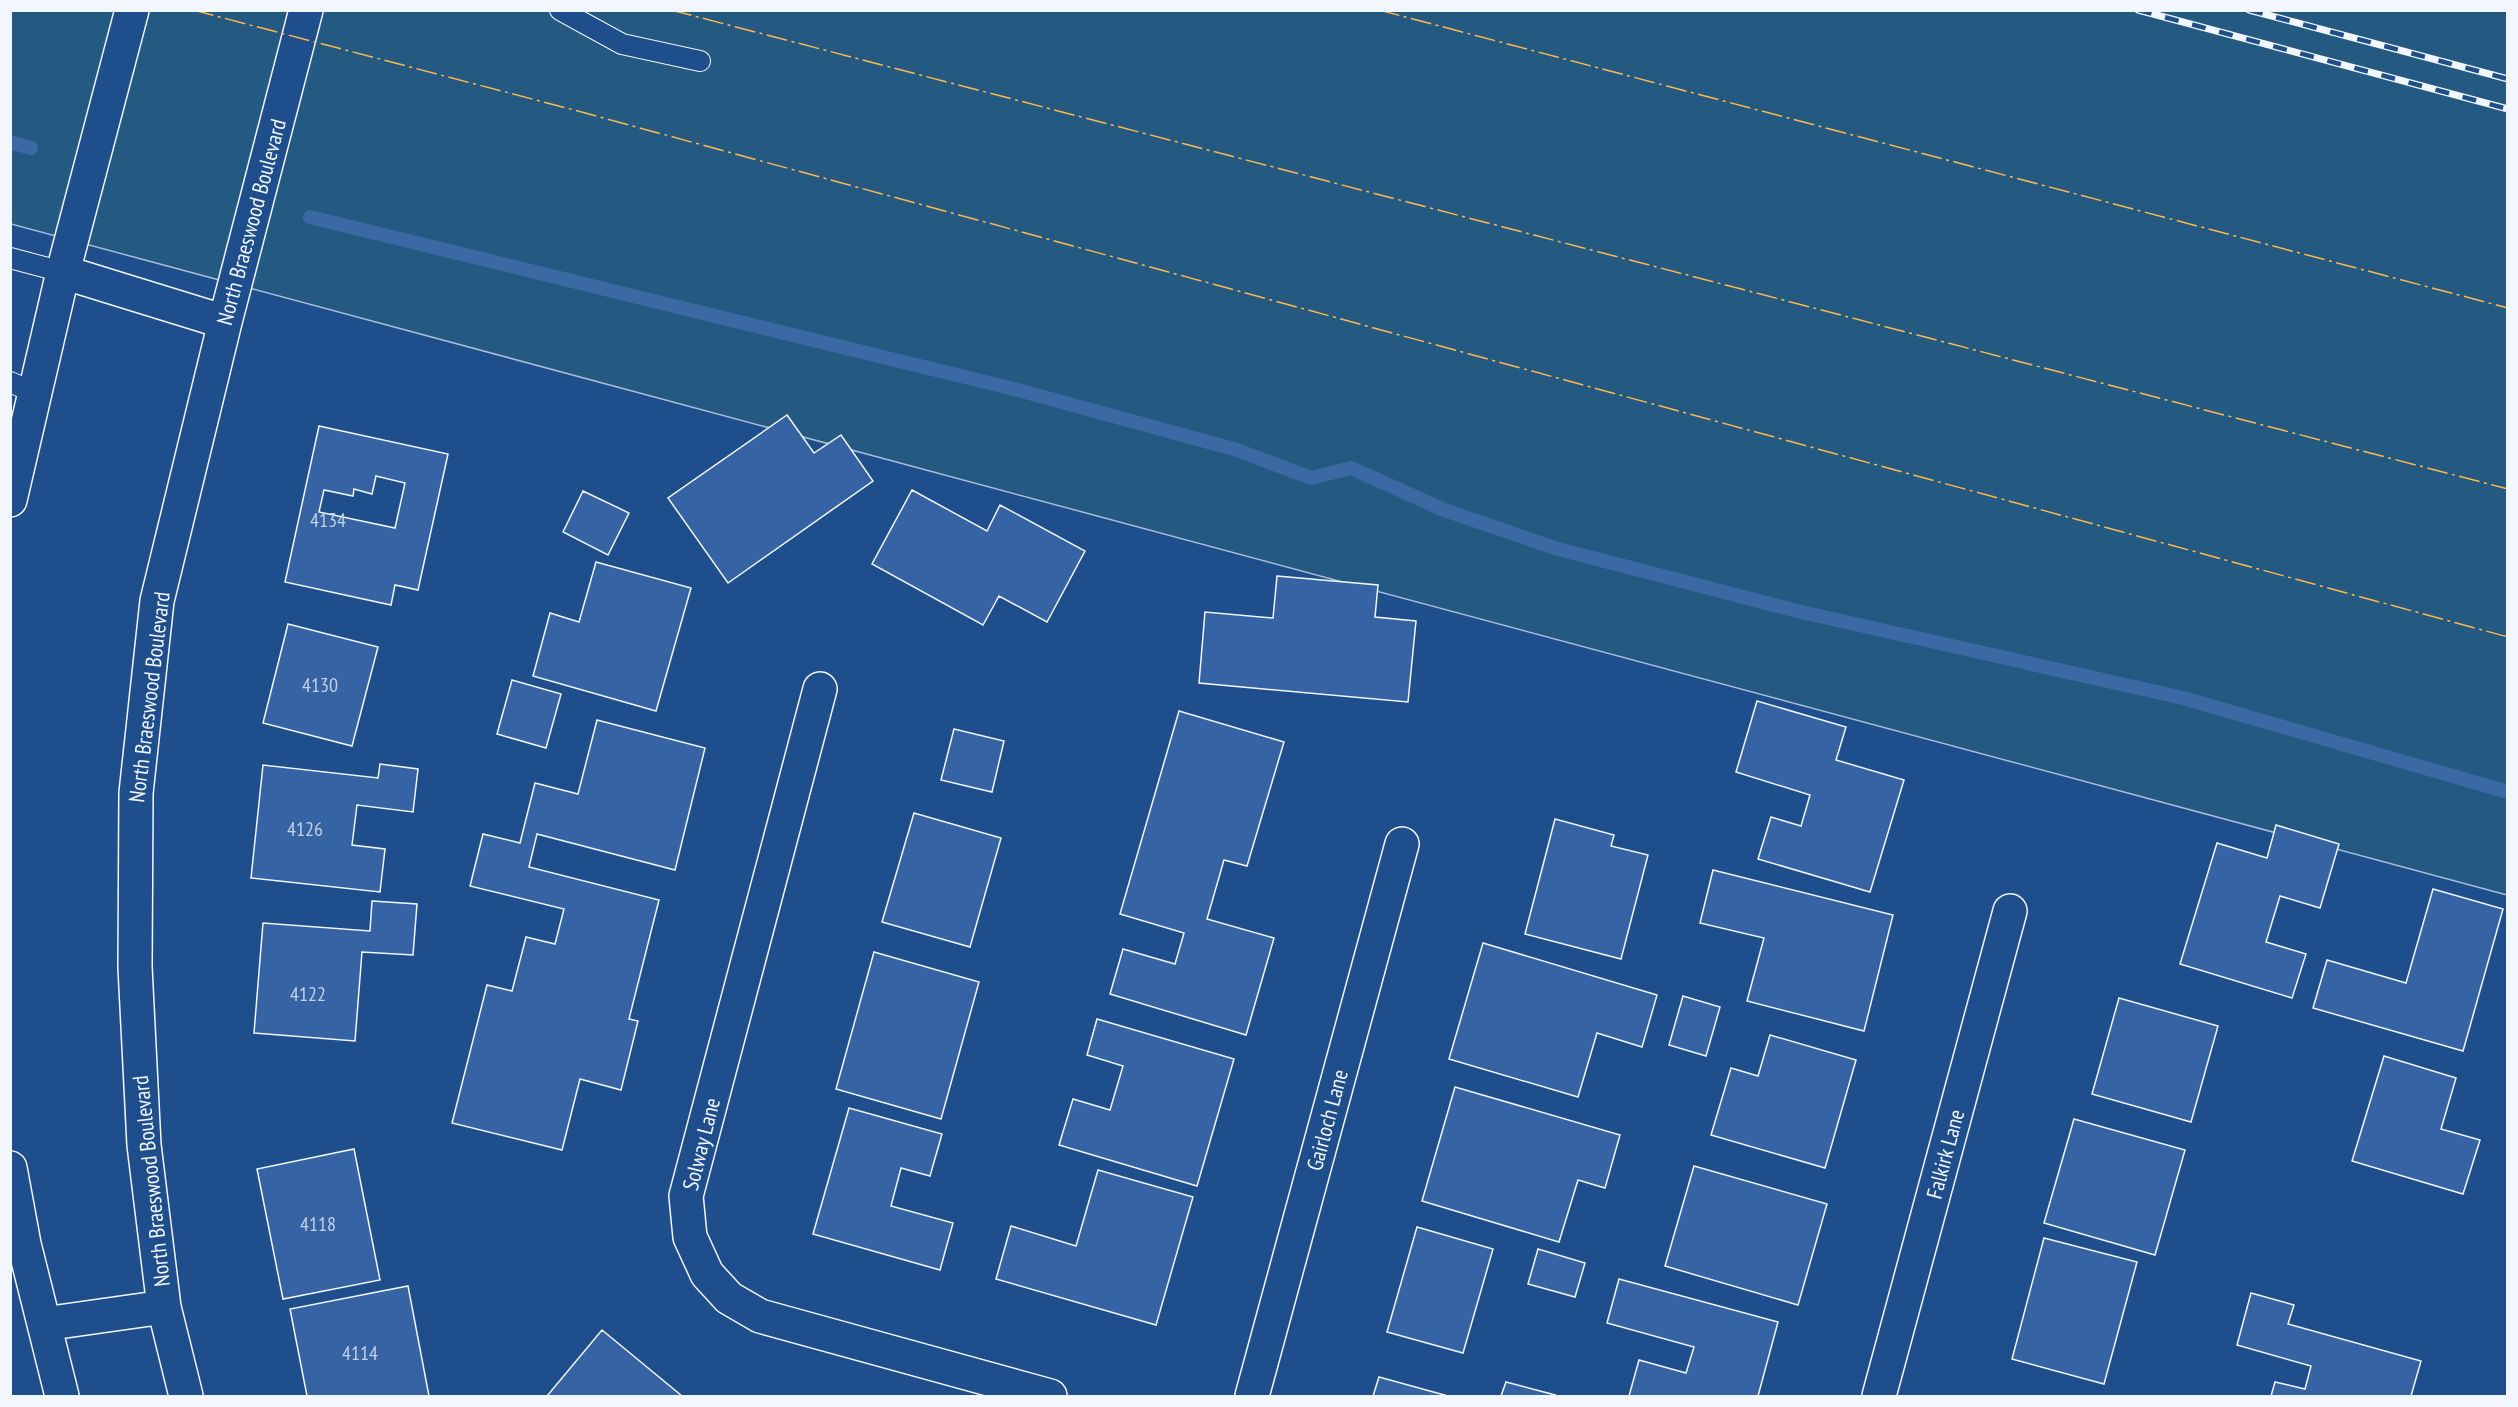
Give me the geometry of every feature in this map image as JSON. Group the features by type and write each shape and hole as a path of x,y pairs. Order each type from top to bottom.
{"main road":[{"path":"10,500 23,388 63,272 132,10"},
{"name":"North Braeswood Boulevard","path":"186,1396 164,1307 144,1145 135,968 136,793 157,601 225,322 306,10"},
{"path":"63,272 225,322"},
{"name":"Solway Lane","path":"820,689 686,1197 690,1237 707,1274 729,1298 760,1316 1050,1396"},
{"name":"Gairloch Lane","path":"1252,1396 1401,844"},
{"name":"Falkirk Lane","path":"1879,1396 2010,911"},
{"path":"10,1168 24,1244 62,1396"},
{"path":"44,1324 164,1307"}],"lane":[{"path":"560,10 622,44 700,61"},
{"path":"10,258 63,272"}],"shaded area":[{"path":"10,11 2507,11 2507,895 11,224"}],"building":[{"path":"787,415 814,453 841,435 873,481 728,583 668,498"},
{"path":"319,426 448,454 418,590 395,585 391,605 285,582","holes":["376,476 405,483 395,528 319,512 324,490 353,496 354,489 372,494"]},
{"path":"912,490 987,531 1000,505 1085,551 1047,622 999,596 983,625 872,564"},
{"path":"583,491 629,513 608,555 563,532"},
{"path":"596,562 691,588 656,711 533,676 550,613 579,622"},
{"path":"1277,576 1378,585 1375,617 1416,621 1408,702 1199,683 1205,612 1273,618"},
{"path":"288,624 378,647 352,746 263,723"},
{"path":"512,680 561,694 546,748 497,734"},
{"path":"1757,701 1846,727 1836,760 1904,780 1870,892 1758,859 1771,817 1801,826 1810,795 1736,772"},
{"path":"1179,711 1284,742 1247,866 1224,860 1207,919 1274,938 1246,1035 1110,994 1123,949 1175,964 1184,933 1120,914"},
{"path":"597,720 705,748 675,870 537,834 529,867 659,900 629,1019 638,1021 621,1090 580,1079 562,1150 452,1123 487,985 512,991 526,937 555,944 564,909 470,886 483,834 520,843 535,783 578,794"},
{"path":"954,729 1004,741 992,792 941,780"},
{"path":"380,764 418,769 413,812 357,805 352,845 385,849 380,892 251,878 263,765 378,778"},
{"path":"914,813 1001,838 970,947 882,922"},
{"path":"1555,819 1614,835 1611,846 1648,855 1621,959 1525,934"},
{"path":"2276,825 2339,844 2320,908 2280,896 2266,942 2306,954 2292,998 2180,964 2217,843 2267,858"},
{"path":"1713,870 1893,915 1864,1031 1747,1001 1764,938 1700,923"},
{"path":"2433,889 2503,909 2463,1051 2313,1008 2327,960 2406,983"},
{"path":"372,901 417,904 413,955 362,952 355,1041 254,1033 263,923 370,931"},
{"path":"1483,943 1657,995 1642,1047 1597,1033 1578,1097 1449,1059"},
{"path":"874,952 979,982 941,1119 836,1089"},
{"path":"1683,996 1720,1007 1706,1056 1669,1045"},
{"path":"2119,998 2218,1026 2191,1122 2092,1094"},
{"path":"1097,1019 1234,1059 1197,1186 1059,1145 1073,1099 1110,1110 1123,1066 1087,1055"},
{"path":"1770,1035 1856,1060 1825,1168 1711,1135 1731,1068 1758,1076"},
{"path":"2384,1056 2456,1078 2441,1129 2480,1140 2463,1194 2352,1161"},
{"path":"1455,1087 1620,1135 1605,1188 1578,1180 1559,1242 1422,1201"},
{"path":"849,1108 942,1134 930,1176 901,1168 891,1206 953,1223 940,1270 813,1234"},
{"path":"2074,1119 2185,1150 2155,1255 2044,1223"},
{"path":"354,1149 380,1280 283,1299 257,1169"},
{"path":"1694,1166 1827,1204 1798,1305 1665,1266"},
{"path":"1098,1170 1193,1197 1156,1325 996,1279 1011,1226 1076,1246"},
{"path":"1417,1227 1493,1249 1463,1353 1387,1332"},
{"path":"2044,1238 2137,1262 2104,1384 2012,1359"},
{"path":"1538,1249 1585,1263 1575,1297 1528,1284"},
{"path":"1619,1279 1778,1322 1758,1396 1629,1396 1639,1360 1686,1373 1694,1347 1607,1323"},
{"path":"408,1286 429,1396 307,1396 290,1309"},
{"path":"2251,1293 2294,1305 2288,1324 2421,1361 2411,1396 2271,1396 2275,1382 2305,1389 2311,1366 2237,1345"},
{"path":"602,1330 682,1396 547,1396"},
{"path":"1379,1377 1448,1396 1373,1396"},
{"path":"1506,1382 1555,1395 1501,1396"}],"waterway":[{"path":"10,142 31,148"},
{"path":"310,217 1014,389 1234,449 1311,478 1351,468 1444,510 1558,549 1797,611 2183,698 2508,792"}],"railway":[{"path":"2138,10 2508,109"},
{"path":"2249,10 2508,79"}],"power":[{"path":"193,10 574,110 2508,637"},
{"path":"671,10 2508,489"},
{"path":"1379,10 2508,308"}]}
